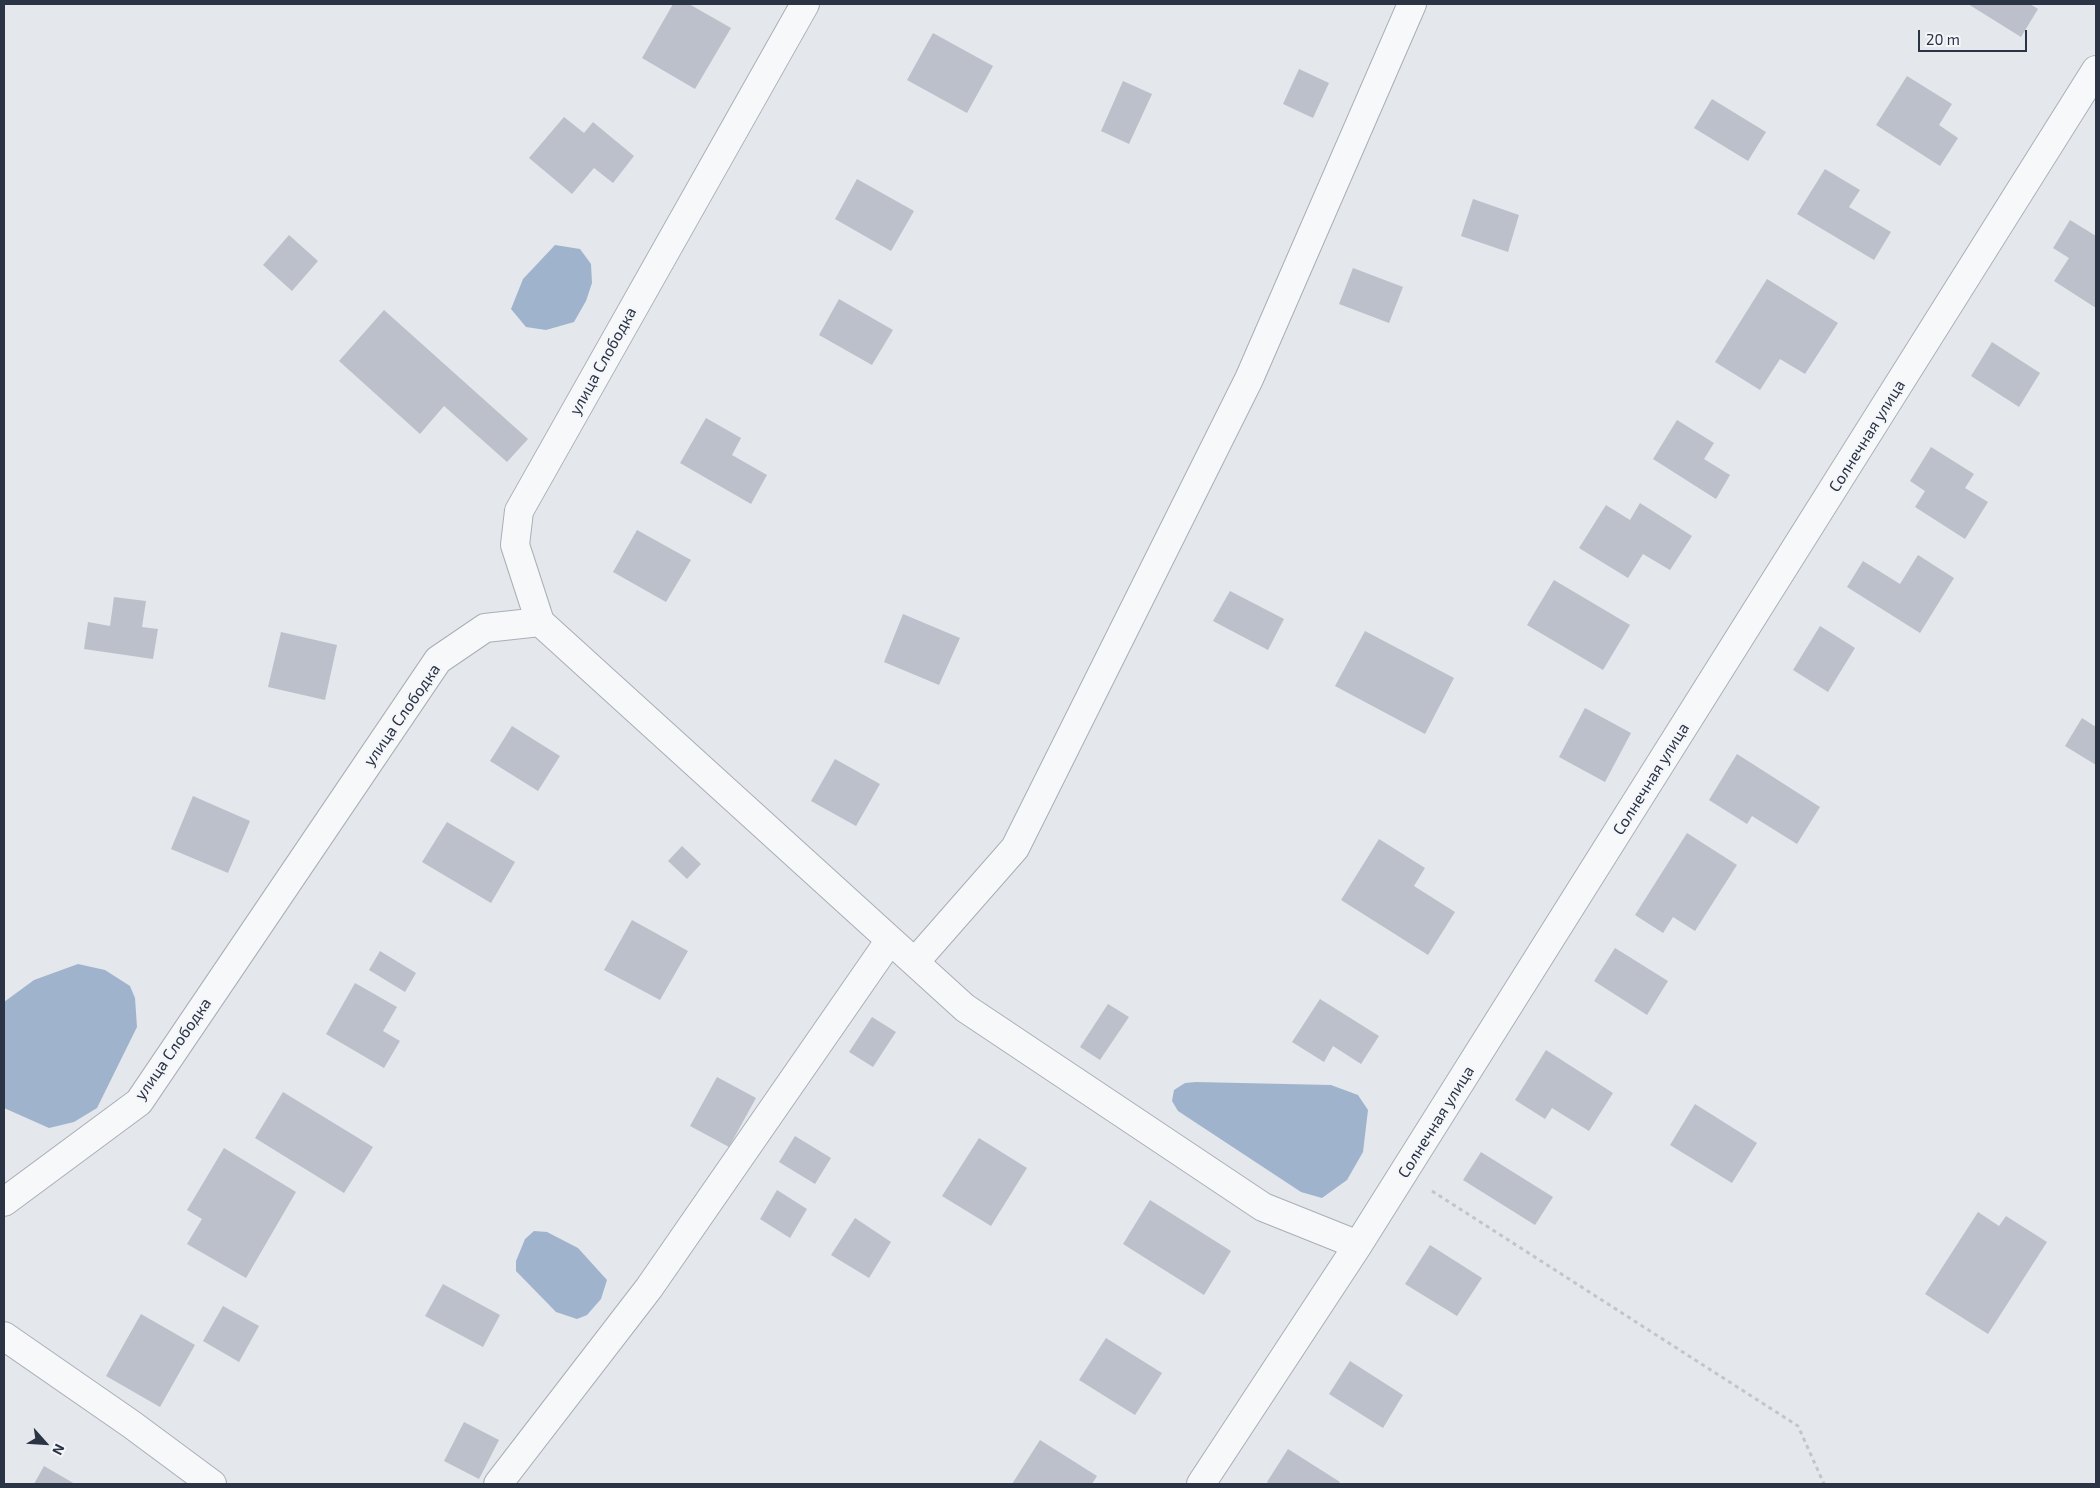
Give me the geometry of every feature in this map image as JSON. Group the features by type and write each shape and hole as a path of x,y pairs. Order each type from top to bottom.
{"street":[{"name":"улица Слободка","path":"4,1202 139,1102 438,660 485,628 540,622 514,545 519,511 805,4"},
{"path":"915,962 1015,848 1250,379 1412,4"},
{"name":"Солнечная улица","path":"1201,1484 1404,1173 2096,70"},
{"path":"540,622 965,1008 1264,1207 1358,1245"},
{"path":"498,1484 649,1288 890,940"},
{"path":"4,1336 131,1424 212,1484"}],"path":[{"path":"1404,1173 1798,1426 1824,1484"}],"water":[{"path":"555,245 580,249 591,264 592,283 586,301 574,322 546,330 526,327 511,309 523,279"},
{"path":"78,964 105,970 130,986 135,998 137,1027 97,1108 74,1122 49,1128 4,1108 4,1002 34,980"},
{"path":"1185,1083 1331,1085 1358,1095 1368,1110 1363,1152 1347,1180 1322,1198 1301,1192 1178,1111 1172,1101 1174,1090"},
{"path":"534,1231 547,1232 578,1248 607,1280 601,1299 587,1315 577,1319 556,1312 516,1271 516,1261 525,1239"}],"building":[{"path":"673,4 689,4 731,28 695,89 642,58"},
{"path":"1968,4 2030,4 2038,9 2021,37"},
{"path":"933,33 993,66 967,113 907,80"},
{"path":"1299,69 1329,83 1313,118 1283,104"},
{"path":"1907,76 1952,104 1939,125 1958,138 1940,166 1876,125"},
{"path":"1123,81 1152,94 1129,144 1101,131"},
{"path":"1712,99 1766,132 1748,161 1694,128"},
{"path":"564,117 584,133 593,122 634,156 613,183 594,168 572,194 529,158"},
{"path":"1825,169 1860,190 1849,207 1891,232 1874,260 1797,214"},
{"path":"857,179 914,211 891,251 835,219"},
{"path":"1473,199 1519,215 1508,252 1461,236"},
{"path":"2070,220 2096,236 2096,308 2054,281 2069,258 2053,248"},
{"path":"289,235 318,261 292,291 263,265"},
{"path":"1353,268 1403,287 1389,323 1339,304"},
{"path":"1767,279 1838,323 1805,374 1780,359 1760,390 1715,362"},
{"path":"839,299 893,330 872,365 819,335"},
{"path":"384,310 528,439 507,462 444,406 420,434 339,361"},
{"path":"1992,342 2040,373 2019,407 1971,376"},
{"path":"706,418 741,438 732,455 767,475 751,504 680,463"},
{"path":"1677,420 1714,443 1704,459 1730,475 1716,499 1653,459"},
{"path":"1931,447 1974,474 1965,488 1988,502 1965,539 1915,507 1925,491 1910,481"},
{"path":"1640,503 1692,536 1670,570 1643,554 1628,578 1579,548 1606,505 1630,520"},
{"path":"637,530 691,560 666,602 613,572"},
{"path":"1918,555 1954,578 1920,633 1847,587 1863,561 1900,584"},
{"path":"1554,580 1630,625 1603,670 1527,625"},
{"path":"1230,591 1284,619 1268,650 1213,621"},
{"path":"114,597 146,601 142,627 158,629 153,659 84,649 88,622 110,626"},
{"path":"903,614 960,638 939,685 884,662"},
{"path":"1820,626 1855,648 1828,692 1793,670"},
{"path":"1365,631 1454,678 1425,734 1335,686"},
{"path":"281,632 337,645 325,700 268,687"},
{"path":"1585,708 1631,733 1605,782 1559,757"},
{"path":"2082,718 2096,727 2096,765 2065,746"},
{"path":"512,726 560,756 538,791 490,761"},
{"path":"1737,754 1820,807 1797,844 1752,816 1747,824 1709,800"},
{"path":"835,759 880,784 856,826 811,801"},
{"path":"193,796 250,821 228,873 171,849"},
{"path":"447,822 515,862 491,903 422,862"},
{"path":"1687,833 1737,865 1695,931 1673,917 1663,933 1635,915"},
{"path":"1379,839 1425,868 1414,886 1455,912 1428,955 1341,900"},
{"path":"682,846 701,864 687,879 668,861"},
{"path":"632,920 688,951 660,1000 604,970"},
{"path":"1615,948 1668,981 1647,1015 1594,981"},
{"path":"380,951 416,973 405,992 369,970"},
{"path":"355,983 397,1007 383,1031 400,1041 384,1068 326,1034"},
{"path":"1320,999 1379,1036 1361,1064 1333,1046 1324,1062 1292,1042"},
{"path":"1108,1004 1129,1017 1100,1060 1080,1047"},
{"path":"872,1017 896,1032 873,1067 849,1052"},
{"path":"1546,1050 1613,1093 1589,1131 1552,1108 1545,1119 1515,1100"},
{"path":"717,1077 756,1098 729,1147 690,1126"},
{"path":"283,1092 373,1147 344,1193 255,1138"},
{"path":"1695,1104 1757,1143 1732,1183 1670,1145"},
{"path":"795,1136 831,1158 815,1184 779,1162"},
{"path":"979,1138 1027,1168 991,1226 942,1196"},
{"path":"224,1148 296,1192 246,1278 187,1244 202,1219 187,1210"},
{"path":"1481,1152 1553,1197 1535,1225 1463,1180"},
{"path":"777,1190 807,1209 790,1238 760,1219"},
{"path":"1150,1200 1231,1251 1204,1295 1123,1244"},
{"path":"1978,1212 1999,1226 2006,1216 2047,1242 1988,1334 1925,1294"},
{"path":"855,1218 891,1242 869,1278 831,1255"},
{"path":"1430,1245 1482,1278 1457,1316 1405,1284"},
{"path":"443,1284 500,1315 483,1347 425,1316"},
{"path":"223,1306 259,1326 239,1362 203,1341"},
{"path":"141,1314 195,1345 160,1407 106,1376"},
{"path":"1106,1338 1162,1373 1135,1415 1079,1380"},
{"path":"1350,1361 1403,1395 1383,1428 1329,1394"},
{"path":"464,1422 499,1440 479,1479 444,1461"},
{"path":"1040,1440 1097,1476 1092,1484 1012,1484"},
{"path":"1288,1449 1340,1482 1338,1484 1270,1484 1267,1482"},
{"path":"44,1466 75,1484 34,1484"}]}
